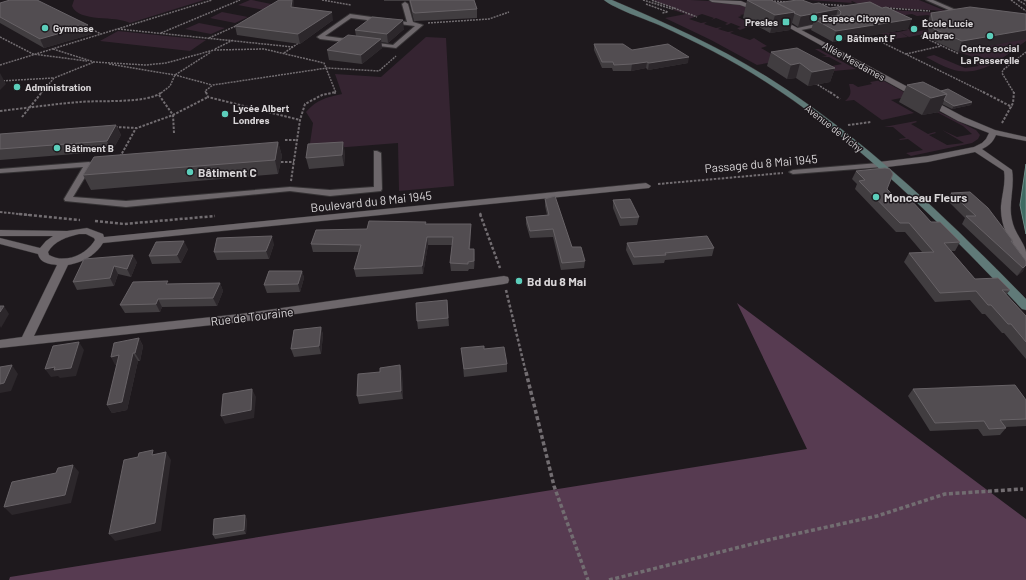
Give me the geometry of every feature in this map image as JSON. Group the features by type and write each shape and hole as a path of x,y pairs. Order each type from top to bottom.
{"main road":[{"name":"Avenue de Vichy","path":"607,0 694,39 762,77 836,128 946,226 1026,306"}],"street":[{"path":"712,0 740,3 752,6 765,12"},
{"name":"Allée Mesdames","path":"775,18 954,115 993,132 1026,140"},
{"path":"879,165 928,159 976,149 985,145 990,140 993,132"},
{"path":"976,149 1008,170 1010,180 1005,208 1008,226 1017,246 1026,258"},
{"name":"Boulevard du 8 Mai 1945","path":"100,240 646,186"},
{"path":"0,232 69,233 87,231 99,236 100,240 94,250 64,262 48,260 44,257 43,252"},
{"path":"43,252 49,243 69,233"},
{"path":"0,241 43,252"},
{"path":"26,341 64,262"},
{"name":"Rue de Touraine","path":"0,344 240,318 504,280"}],"lane":[{"path":"929,0 960,13"},
{"path":"405,4 410,23"},
{"path":"350,16 420,25 394,47 320,37 350,16"},
{"path":"796,29 834,23"},
{"path":"0,171 89,164 68,199 126,204 290,189 330,193 378,189 377,153"},
{"name":"Passage du 8 Mai 1945","path":"793,172 879,165"}],"path":[{"path":"0,65 212,0"},
{"path":"161,33 240,0"},
{"path":"322,0 352,6"},
{"path":"643,0 672,9 674,8"},
{"path":"651,0 697,17"},
{"path":"768,0 790,2"},
{"path":"1011,0 1026,11"},
{"path":"1018,0 1026,5"},
{"path":"815,4 855,6"},
{"path":"887,8 934,11"},
{"path":"420,25 434,22 489,19 509,12"},
{"path":"209,38 243,22"},
{"path":"87,27 101,34"},
{"path":"117,29 293,47"},
{"path":"861,32 1012,107"},
{"path":"921,36 959,54"},
{"path":"0,37 33,54 175,75 213,85 327,68 379,71 400,53 394,47"},
{"path":"284,53 303,39"},
{"path":"0,110 80,102 138,100 159,95 170,86 175,75 214,50 233,40"},
{"path":"905,54 941,46"},
{"path":"53,48 94,62 146,65 166,63 214,50 264,49 324,63 336,93 322,95 305,104 300,120 290,189"},
{"path":"1002,124 1012,107 1016,96 1014,90 1002,73 1003,70 1026,52"},
{"path":"0,81 54,78 94,62"},
{"path":"22,117 54,78"},
{"path":"813,82 840,99"},
{"path":"208,97 205,91 213,85"},
{"path":"159,95 172,115 174,133"},
{"path":"111,127 137,128 172,115 208,97 300,120"},
{"path":"845,125 871,122"},
{"path":"119,157 137,128"},
{"path":"285,140 297,140"},
{"path":"281,162 294,162"},
{"name":"Passage du 8 Mai 1945","path":"646,186 793,172"},
{"path":"477,203 504,280 554,486 588,580"},
{"path":"0,212 85,220"},
{"path":"93,221 124,224 219,216"},
{"path":"609,580 768,540 877,516 945,494 1023,489"}],"shaded area":[{"path":"74,0 204,0 130,23 116,19 82,15 72,6"},
{"path":"250,0 276,5 264,10 238,5"},
{"path":"653,0 727,2 743,5 758,12 740,15 742,16 738,17 753,25 740,30 737,28 741,27 731,23 727,25 725,24 728,23 716,18 711,20 714,18 702,14 689,19 701,23 707,22 704,24 716,28 722,27 718,29 728,32 734,31 730,33 750,40 754,38 767,46 761,48 783,61 757,65 711,40 665,18 686,14 673,10 676,9"},
{"path":"808,0 919,0 946,11 863,6 852,1 851,2 853,3"},
{"path":"858,8 941,13 932,17 928,15 917,16 912,14 886,18 915,32 925,30 934,32 909,37 900,32 908,37 893,39 869,28 886,33 908,30"},
{"path":"222,12 248,17 235,23 210,18"},
{"path":"199,23 225,28 211,34 185,29"},
{"path":"118,31 206,40 190,51 100,41"},
{"path":"426,37 446,38 454,186 399,191 398,143 309,150 313,123 306,112 322,100 331,96 342,94 335,74 381,77"},
{"path":"1026,38 1026,41 1000,60 982,69 972,71 951,69 926,57 934,55 965,68 979,66 975,63 987,60 979,56 973,57 958,52"},
{"path":"815,49 819,49 856,69 833,71 827,67 842,64 829,57 821,57 827,56"},
{"path":"882,80 911,96 891,100 914,113 882,120 854,100 845,101 849,97 850,93 849,84 853,84 858,87 872,84 870,82"},
{"path":"933,110 976,130 980,135 978,139 972,143 911,156 906,153 923,150 908,139 900,140 899,139 906,138 893,127 884,127 916,121 917,122 911,124 928,134 935,132 936,133 929,135 947,145 964,143 942,130 957,137 972,134 963,126"},
{"path":"1026,164 1026,234 1020,205"},
{"path":"737,303 1026,519 1026,580 9,580 10,577 807,449"}],"building":[{"name":"Gymnase","path":"10,0 37,0 88,25 40,39 0,17 0,3"},
{"path":"279,0 292,0 291,7 332,12 298,34 235,26"},
{"path":"410,0 474,0 477,9 415,13 413,12"},
{"path":"747,0 771,0 795,12 775,15"},
{"path":"802,0 813,4 819,3 830,8 870,2 882,8 886,7 912,19 836,31 814,19 840,15 841,12 838,9 801,16 777,3"},
{"path":"970,7 1026,14 1026,30 962,41 934,29 931,13"},
{"path":"372,17 403,20 387,34 355,30"},
{"path":"348,35 381,39 361,55 327,50"},
{"path":"594,44 623,44 632,50 668,44 689,57 649,63 614,65 613,62 602,62"},
{"path":"797,48 835,68 812,72 800,63 791,65 771,52"},
{"path":"923,82 947,94 931,98 907,85"},
{"path":"948,89 972,102 954,106 944,100 947,94 941,91"},
{"path":"116,125 107,141 0,149 0,134"},
{"path":"278,142 275,160 83,175 94,157"},
{"path":"343,142 342,155 306,158 308,144"},
{"path":"885,168 890,169 893,174 887,189 898,200 911,200 931,222 940,222 960,242 944,243 975,279 998,278 1010,290 1002,290 1026,316 1026,342 1011,324 1008,324 976,291 940,293 909,253 934,252 909,223 900,223 859,181 865,180 856,171"},
{"path":"970,192 988,208 1013,241 1011,241 1026,261 1026,265 1023,268 966,216 976,216 951,193"},
{"path":"555,196 572,247 581,247 585,261 562,263 553,229 530,231 526,217 549,215 545,199"},
{"path":"630,199 639,217 621,218 613,200"},
{"path":"369,221 426,222 425,224 471,224 469,249 474,249 474,261 468,262 468,264 450,263 453,237 427,237 422,266 354,269 361,245 311,244 316,230 367,229"},
{"path":"272,236 266,251 214,252 217,238"},
{"path":"707,236 714,248 665,253 666,255 634,257 627,243"},
{"path":"184,241 177,255 149,256 156,242"},
{"path":"133,255 127,269 114,266 110,278 73,282 84,259"},
{"path":"269,271 302,271 298,284 264,285"},
{"path":"168,281 166,284 220,283 213,298 158,299 156,304 120,305 133,282"},
{"path":"447,300 448,318 417,321 416,303"},
{"path":"0,306 4,306 0,312"},
{"path":"321,327 319,346 291,349 294,330"},
{"path":"139,338 135,353 133,353 122,402 107,405 119,355 111,357 114,343"},
{"path":"79,342 71,368 54,370 55,367 45,369 53,346"},
{"path":"484,346 484,349 504,347 507,364 464,369 461,348"},
{"path":"12,365 4,383 0,384 0,367"},
{"path":"400,365 401,391 357,396 358,374 380,372 380,368"},
{"path":"1015,385 1026,400 1026,419 1000,420 1006,428 989,429 984,421 935,423 913,389"},
{"path":"252,389 251,410 221,416 223,394"},
{"path":"153,450 152,455 166,452 155,523 109,534 124,460 138,457 139,453"},
{"path":"73,465 65,495 4,507 12,482 56,473 58,468"},
{"path":"245,515 244,530 213,535 214,519"}],"place":[{"name":"Espace Citoyen","path":"814,18"},
{"name":"Presles","path":"786,22"},
{"name":"Gymnase","path":"45,28"},
{"name":"École Lucie Aubrac","path":"914,29"},
{"name":"Centre social La Passerelle","path":"990,36"},
{"name":"Bâtiment F","path":"839,38"},
{"name":"Administration","path":"17,87"},
{"name":"Lycée Albert Londres","path":"225,114"},
{"name":"Bâtiment B","path":"57,148"},
{"name":"Bâtiment C","path":"190,172"},
{"name":"Monceau Fleurs","path":"876,197"},
{"name":"Bd du 8 Mai","path":"519,281"}]}
